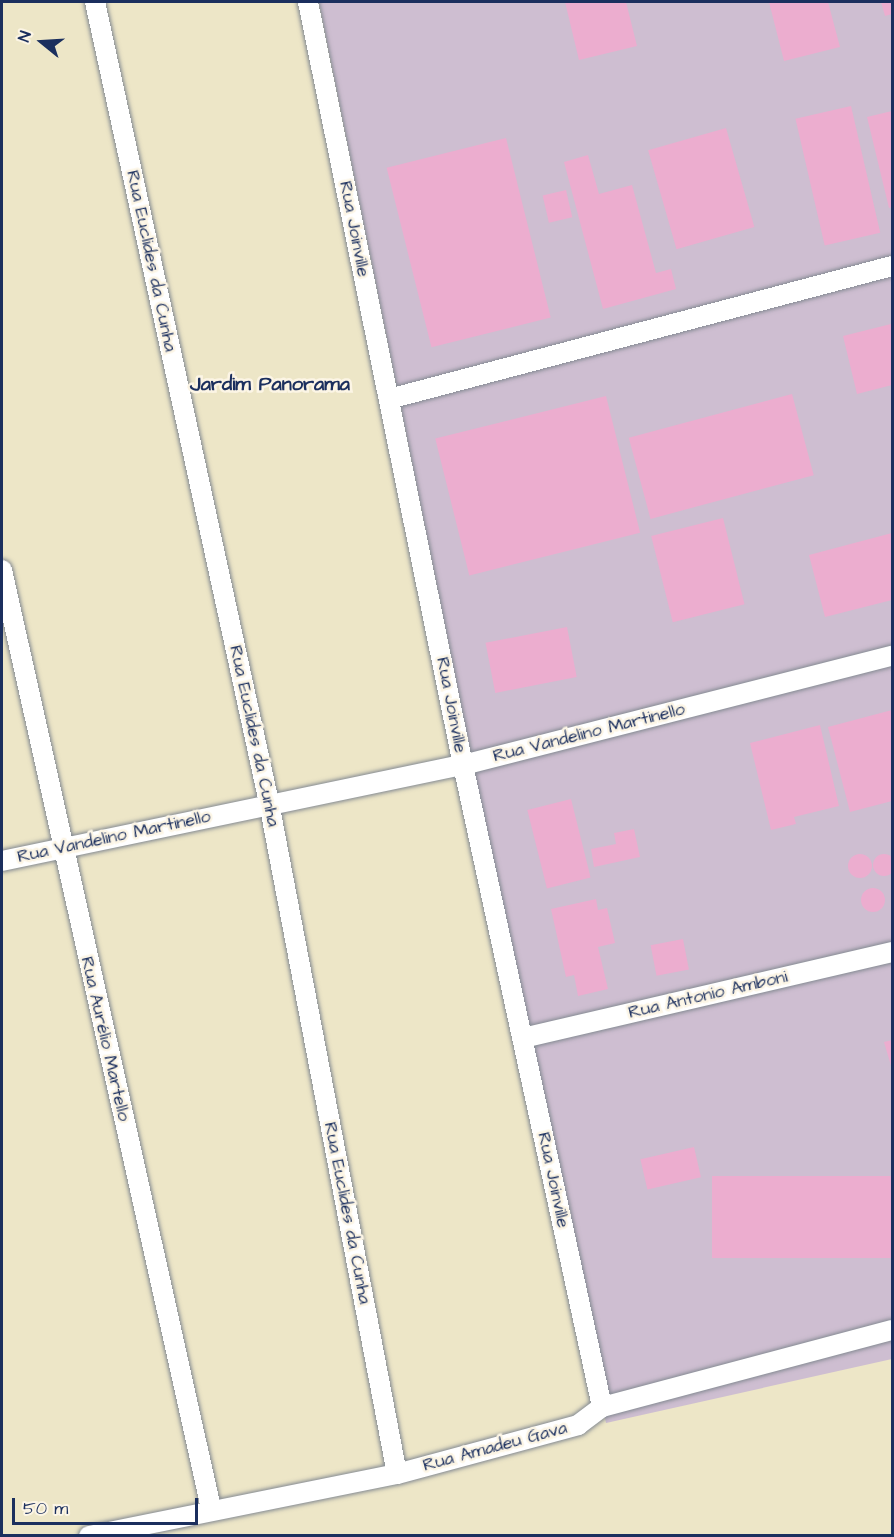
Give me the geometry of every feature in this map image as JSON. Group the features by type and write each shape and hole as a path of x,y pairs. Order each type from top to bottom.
{"street":[{"name":"Rua Euclides da Cunha","path":"95,2 269,803 398,1474"},
{"name":"Rua Joinville","path":"308,2 463,765 524,1038 602,1407"},
{"path":"389,399 892,266"},
{"name":"Rua Aurélio Martello","path":"2,570 62,849 211,1508"},
{"name":"Rua Vandelino Martinello","path":"2,861 269,803 463,765 892,656"},
{"name":"Rua Antonio Amboni","path":"524,1038 892,952"},
{"name":"Rua Amadeu Gava","path":"89,1536 211,1508 398,1474 578,1425 602,1407 892,1330"}],"shaded area":[{"path":"319,2 892,2 892,1359 606,1423"}],"building":[{"path":"565,2 626,2 637,46 579,60"},
{"path":"769,2 828,2 840,47 784,61"},
{"path":"881,2 892,2 892,14 885,16"},
{"path":"851,106 880,233 825,245 795,119"},
{"path":"892,111 892,207 889,208 867,117"},
{"path":"726,128 754,227 677,249 648,150"},
{"path":"506,138 551,318 431,347 387,168"},
{"path":"588,155 599,194 632,185 656,273 671,269 676,289 603,309 564,162"},
{"path":"566,190 572,217 549,223 543,195"},
{"path":"891,324 892,385 857,394 843,336"},
{"path":"792,394 814,475 650,519 629,438"},
{"path":"606,396 640,533 469,575 435,439"},
{"path":"723,518 745,604 673,622 651,536"},
{"path":"892,533 892,600 825,617 809,555"},
{"path":"567,627 577,677 495,693 486,643"},
{"path":"892,710 892,801 850,812 828,727"},
{"path":"820,725 839,806 794,817 796,824 771,830 750,743"},
{"path":"571,799 591,878 547,888 527,810"},
{"path":"634,829 640,857 594,867 591,849 616,844 614,833"},
{"path":"860,854 869,857 872,866 869,875 860,878 851,875 848,866 851,857"},
{"path":"884,854 892,857 895,865 892,873 884,876 876,873 873,865 876,857"},
{"path":"873,888 878,889 884,895 884,905 878,911 873,912 868,911 862,905 861,900 862,895 868,889"},
{"path":"596,899 598,910 607,908 615,943 598,947 608,989 578,996 574,975 566,977 551,909"},
{"path":"683,939 689,969 657,976 651,945"},
{"path":"892,1040 892,1069 884,1042"},
{"path":"694,1147 701,1177 647,1190 640,1159"},
{"path":"712,1176 892,1176 892,1258 712,1258"}],"district":[{"name":"Jardim Panorama","path":"270,384"}]}
